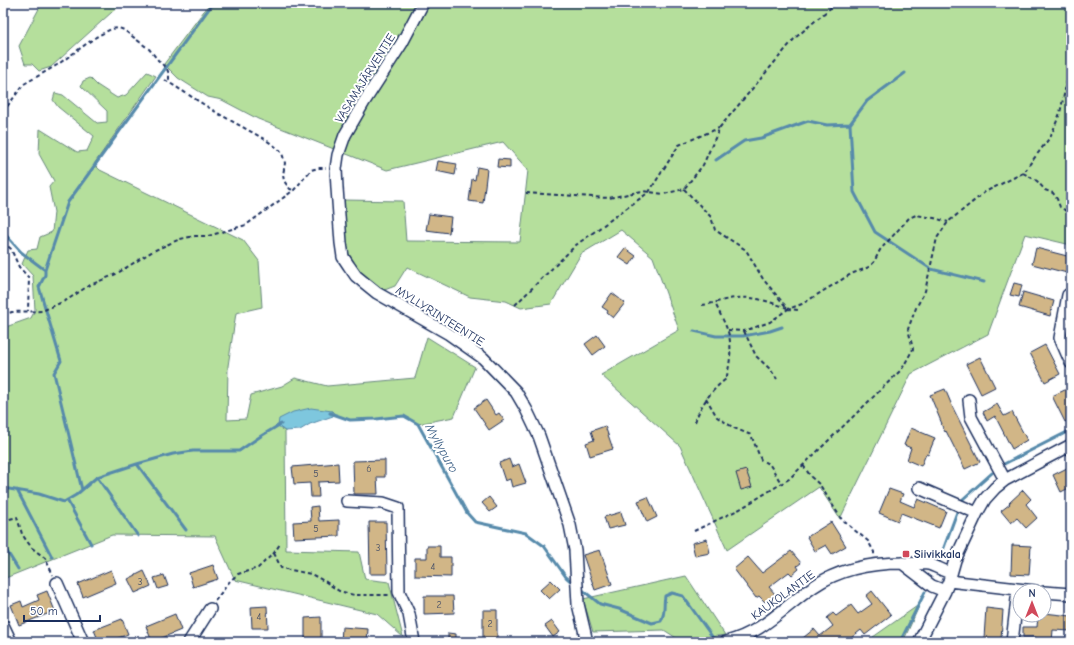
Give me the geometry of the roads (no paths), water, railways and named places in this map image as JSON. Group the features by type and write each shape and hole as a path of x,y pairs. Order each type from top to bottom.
{"street":[{"name":"VASAMAJÄRVENTIE","path":"336,169 338,155 345,135 364,102 402,43 423,3"},
{"name":"MYLLYRINTEENTIE","path":"336,169 343,257 356,276 377,293 449,334 483,358 516,392 526,409 539,436 570,525 575,550 577,591 586,642"},
{"path":"1068,296 1060,338 1071,363"},
{"path":"969,400 971,417 1005,480"},
{"path":"919,642 948,582 955,560 977,513 990,494 1005,480 1019,471 1071,445"},
{"path":"919,488 977,513"},
{"path":"347,501 383,503 398,508 399,592 409,614 414,642"},
{"name":"KAUKOLANTIE","path":"726,642 743,637 774,618 813,587 829,577 851,568 885,563 926,564 948,582"},
{"name":"KAUKOLANTIE","path":"902,563 932,586 948,582 1012,589"},
{"path":"57,583 83,642"},
{"path":"1052,593 1071,594"},
{"path":"189,642 210,609"},
{"path":"1012,642 1014,623"},
{"path":"3,625 11,642"}],"water":[{"path":"311,408 332,411 334,414 333,416 310,424 300,430 285,431 278,426 279,419 293,412"}],"waterway":[{"path":"45,270 68,202 213,3"},
{"path":"905,73 867,101 850,124 854,192 875,232 931,269 984,282"},
{"path":"716,160 744,141 761,138 808,121 827,125 850,124"},
{"path":"3,232 21,252 45,270 45,275 39,287 61,361 54,373 82,490"},
{"path":"694,331 716,336 743,336 782,327"},
{"name":"Myllypuro","path":"330,413 350,420 404,416 418,424 467,513 475,522 526,533 544,546 566,577 574,584"},
{"name":"Myllypuro","path":"3,488 39,494 64,502 76,495 97,477 173,454 193,451 239,451 281,424"},
{"path":"1004,464 1071,430"},
{"path":"137,464 186,530"},
{"path":"963,499 992,473"},
{"path":"97,477 138,536"},
{"path":"17,490 52,557"},
{"path":"67,500 91,544"},
{"path":"939,561 957,512"},
{"path":"3,545 18,569"},
{"name":"Myllypuro","path":"580,588 600,604 619,609 652,623 661,621 663,617 665,596 672,593 683,596 716,642"},
{"path":"900,642 925,592"}],"place":[{"name":"Siivikkala","path":"906,554"}]}
